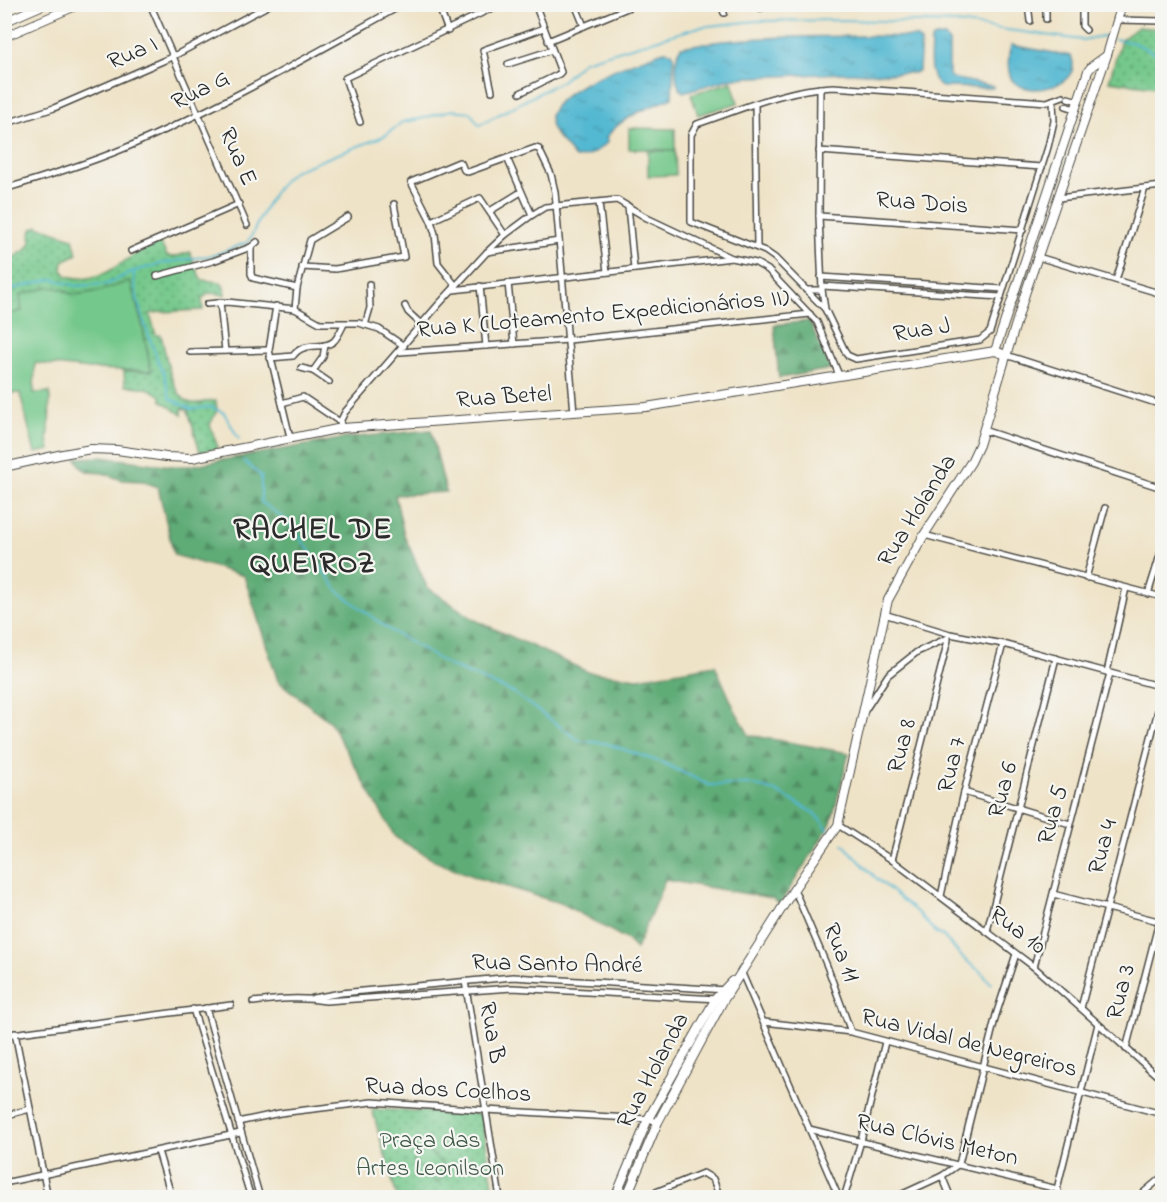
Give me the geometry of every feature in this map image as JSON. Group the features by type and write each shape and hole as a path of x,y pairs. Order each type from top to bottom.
{"main road":[{"path":"4,22 45,4"},
{"path":"4,37 80,4"}],"street":[{"name":"Rua E","path":"150,4 247,225"},
{"name":"Rua I","path":"4,124 54,108 172,57 271,4"},
{"name":"Rua G","path":"4,189 85,164 198,114 404,4"},
{"path":"438,4 448,31"},
{"path":"360,122 345,78 501,4"},
{"path":"520,93 560,74 536,4"},
{"path":"575,4 584,26"},
{"path":"549,40 637,4"},
{"path":"721,4 724,13"},
{"path":"932,10 962,4"},
{"path":"1028,4 1030,21"},
{"path":"1046,4 1046,19"},
{"path":"1083,4 1082,26 1086,30"},
{"name":"Rua Holanda","path":"615,1197 648,1119 726,990 838,825 884,614 894,587 971,462 1122,4"},
{"path":"1140,4 1162,7"},
{"path":"1118,20 1162,21"},
{"path":"492,91 483,50 544,28"},
{"path":"508,64 552,50"},
{"name":"Rua Holanda","path":"995,351 1088,71 1106,56"},
{"path":"825,309 775,258 757,247 691,222 690,146 693,130 697,124 766,99 820,88 1037,101 1065,97 1077,105"},
{"path":"820,88 819,216 825,309"},
{"path":"1053,100 1063,105 1077,105"},
{"path":"806,290 822,288 1001,297 1042,167 1054,121 1053,100"},
{"path":"755,104 757,247"},
{"path":"455,288 438,263 435,234 431,221 411,182 459,162 468,172 535,148 542,152 553,180 574,412"},
{"path":"819,151 1042,167"},
{"path":"507,158 532,215"},
{"path":"1058,198 1162,186"},
{"path":"1116,280 1144,188"},
{"path":"490,211 521,192"},
{"path":"431,221 480,198 506,235"},
{"path":"282,403 303,397 341,425 345,412 487,252 545,207 617,200 647,218 732,258"},
{"path":"599,203 607,272"},
{"path":"131,251 239,204"},
{"path":"302,267 335,269 404,257 394,204"},
{"path":"628,206 634,269"},
{"name":"Rua Dois","path":"819,216 1023,230"},
{"path":"295,309 297,288 310,240 348,217"},
{"path":"157,276 213,261 251,248 257,242"},
{"path":"487,252 560,242"},
{"path":"251,248 251,275 256,280 297,288"},
{"path":"1038,257 1161,294 1162,286"},
{"path":"455,288 732,258 748,260 764,267 810,314 816,322 839,375"},
{"path":"822,277 1003,289"},
{"path":"508,283 514,344"},
{"path":"366,325 370,308 369,284"},
{"path":"480,286 486,346"},
{"name":"Rua J","path":"825,309 846,355 856,359 980,340 990,332 1001,297"},
{"path":"207,304 220,302 276,306 295,309 320,323 366,325 384,332 402,349"},
{"path":"220,302 225,351"},
{"path":"276,306 269,350 290,438"},
{"path":"405,306 422,325"},
{"name":"Rua K (Loteamento Expedicionários II)","path":"402,349 569,340 810,314"},
{"path":"270,357 293,356 301,348 332,343 344,324"},
{"path":"313,371 323,357 325,345"},
{"path":"190,352 269,350"},
{"name":"Rua Betel","path":"4,467 91,450 117,450 192,458 341,425 646,407 995,351 1006,355"},
{"path":"1006,355 1162,405"},
{"path":"301,368 313,371 329,382"},
{"path":"983,430 1162,488"},
{"path":"1086,578 1105,508"},
{"path":"924,535 1162,597"},
{"path":"1148,594 1162,549"},
{"name":"Rua 5","path":"1034,967 1109,672 1126,588"},
{"path":"884,614 949,637 1003,644 1162,687"},
{"path":"862,714 883,680 902,662 949,637"},
{"name":"Rua 8","path":"892,860 949,637"},
{"name":"Rua 7","path":"941,896 964,792 1003,644"},
{"name":"Rua 6","path":"987,931 1056,658"},
{"name":"Rua 4","path":"1081,1008 1162,695"},
{"path":"964,792 1070,824"},
{"name":"Rua 10","path":"838,825 892,860 1034,967 1162,1080"},
{"name":"Rua 11","path":"794,889 827,966 851,1032"},
{"path":"1053,894 1161,921"},
{"name":"Rua 3","path":"1126,1049 1162,910"},
{"path":"894,1197 942,1176 959,1164 996,1015 1016,954"},
{"path":"741,971 839,1197"},
{"name":"Rua Santo André","path":"253,1002 513,977 726,990"},
{"name":"Rua B","path":"465,981 500,1197"},
{"name":"Rua Santo André","path":"312,998 326,1001 512,988 720,1000"},
{"name":"Rua Holanda","path":"626,1197 658,1122 720,1000"},
{"path":"4,1035 231,1005"},
{"path":"206,1008 260,1197"},
{"path":"194,1009 250,1197"},
{"name":"Rua Vidal de Negreiros","path":"764,1022 851,1032 1162,1114"},
{"path":"1061,1197 1057,1189 1098,1024"},
{"path":"15,1033 48,1197"},
{"path":"844,1197 861,1141 885,1042"},
{"name":"Rua dos Coelhos","path":"237,1122 280,1113 372,1102 648,1119 658,1122"},
{"path":"4,1116 30,1109"},
{"name":"Rua Clóvis Meton","path":"809,1129 1057,1189"},
{"path":"4,1183 240,1133"},
{"path":"158,1151 172,1197"},
{"path":"641,1197 703,1173 713,1179 720,1197"},
{"path":"942,1176 951,1197"},
{"path":"1141,1197 1162,1177"}],"green space":[{"path":"1138,27 1162,29 1162,88 1109,81 1121,40"},
{"path":"732,82 738,103 698,115 691,94"},
{"path":"629,128 675,129 675,150 629,149"},
{"path":"648,151 675,151 676,175 648,176"},
{"path":"38,226 73,238 77,254 63,261 62,270 67,276 85,278 100,275 160,242 167,256 174,257 190,252 202,280 220,282 224,287 225,295 210,293 202,298 203,310 150,314 156,335 161,335 170,374 179,393 185,400 192,403 216,401 217,410 210,425 218,448 200,452 188,410 182,408 182,415 152,391 125,386 124,371 151,371 142,324 130,281 100,291 74,295 61,289 22,312 5,315 8,261 27,249 31,242 30,235 33,228"},
{"path":"130,281 142,324 151,371 90,369 35,363 34,393 50,392 49,434 47,435 50,450 35,453 20,393 5,394 5,315 22,311 20,295 49,287 74,295 100,291"},
{"path":"809,321 831,369 779,378 774,325"},
{"path":"431,430 446,492 395,495 404,535 427,587 475,620 588,672 638,678 715,665 749,735 849,753 831,823 780,904 772,898 665,880 636,949 626,939 563,904 478,878 437,862 395,837 330,722 278,681 244,576 174,555 158,487 142,481 122,480 103,473 89,472 82,468 76,458 102,457 188,466 346,438"},
{"name":"Praça das Artes Leonilson","path":"372,1109 478,1114 482,1118 495,1197 397,1197"},
{"path":"425,1148 449,1170 437,1183 413,1162"}],"water":[{"path":"916,37 921,42 919,70 914,73 844,73 734,78 683,92 677,83 676,63 681,47 750,39"},
{"path":"935,37 945,37 949,42 949,75 951,78 993,86 993,88 942,87 937,83 930,66 931,40"},
{"path":"1011,45 1071,56 1073,66 1070,75 1054,86 1032,89 1022,87 1011,79 1009,59"},
{"path":"664,51 672,52 674,56 672,98 644,109 627,119 612,131 606,138 608,142 600,148 589,155 575,158 551,127 550,116 557,105 568,94 600,76"}],"waterway":[{"path":"4,291 53,279 77,286 107,284 134,271 164,263 214,255 246,243 252,236 273,194 294,171 386,135 402,122 452,110 470,112 479,125 562,81 584,61 699,27 756,21 845,20 956,23 1082,40 1103,36 1109,38"},
{"path":"1115,39 1134,43 1162,56"},
{"path":"134,271 139,307 164,373 170,398 191,409 211,407 224,413 239,439"},
{"path":"244,461 261,476 261,502 289,522 338,591 388,629 450,666 512,692 580,741 605,743 663,763 709,785 753,785 775,791 813,812 829,830"},
{"path":"843,844 876,878 918,913 936,933 943,936 991,984"}],"district":[{"name":"RACHEL DE QUEIROZ","path":"313,548"}]}
